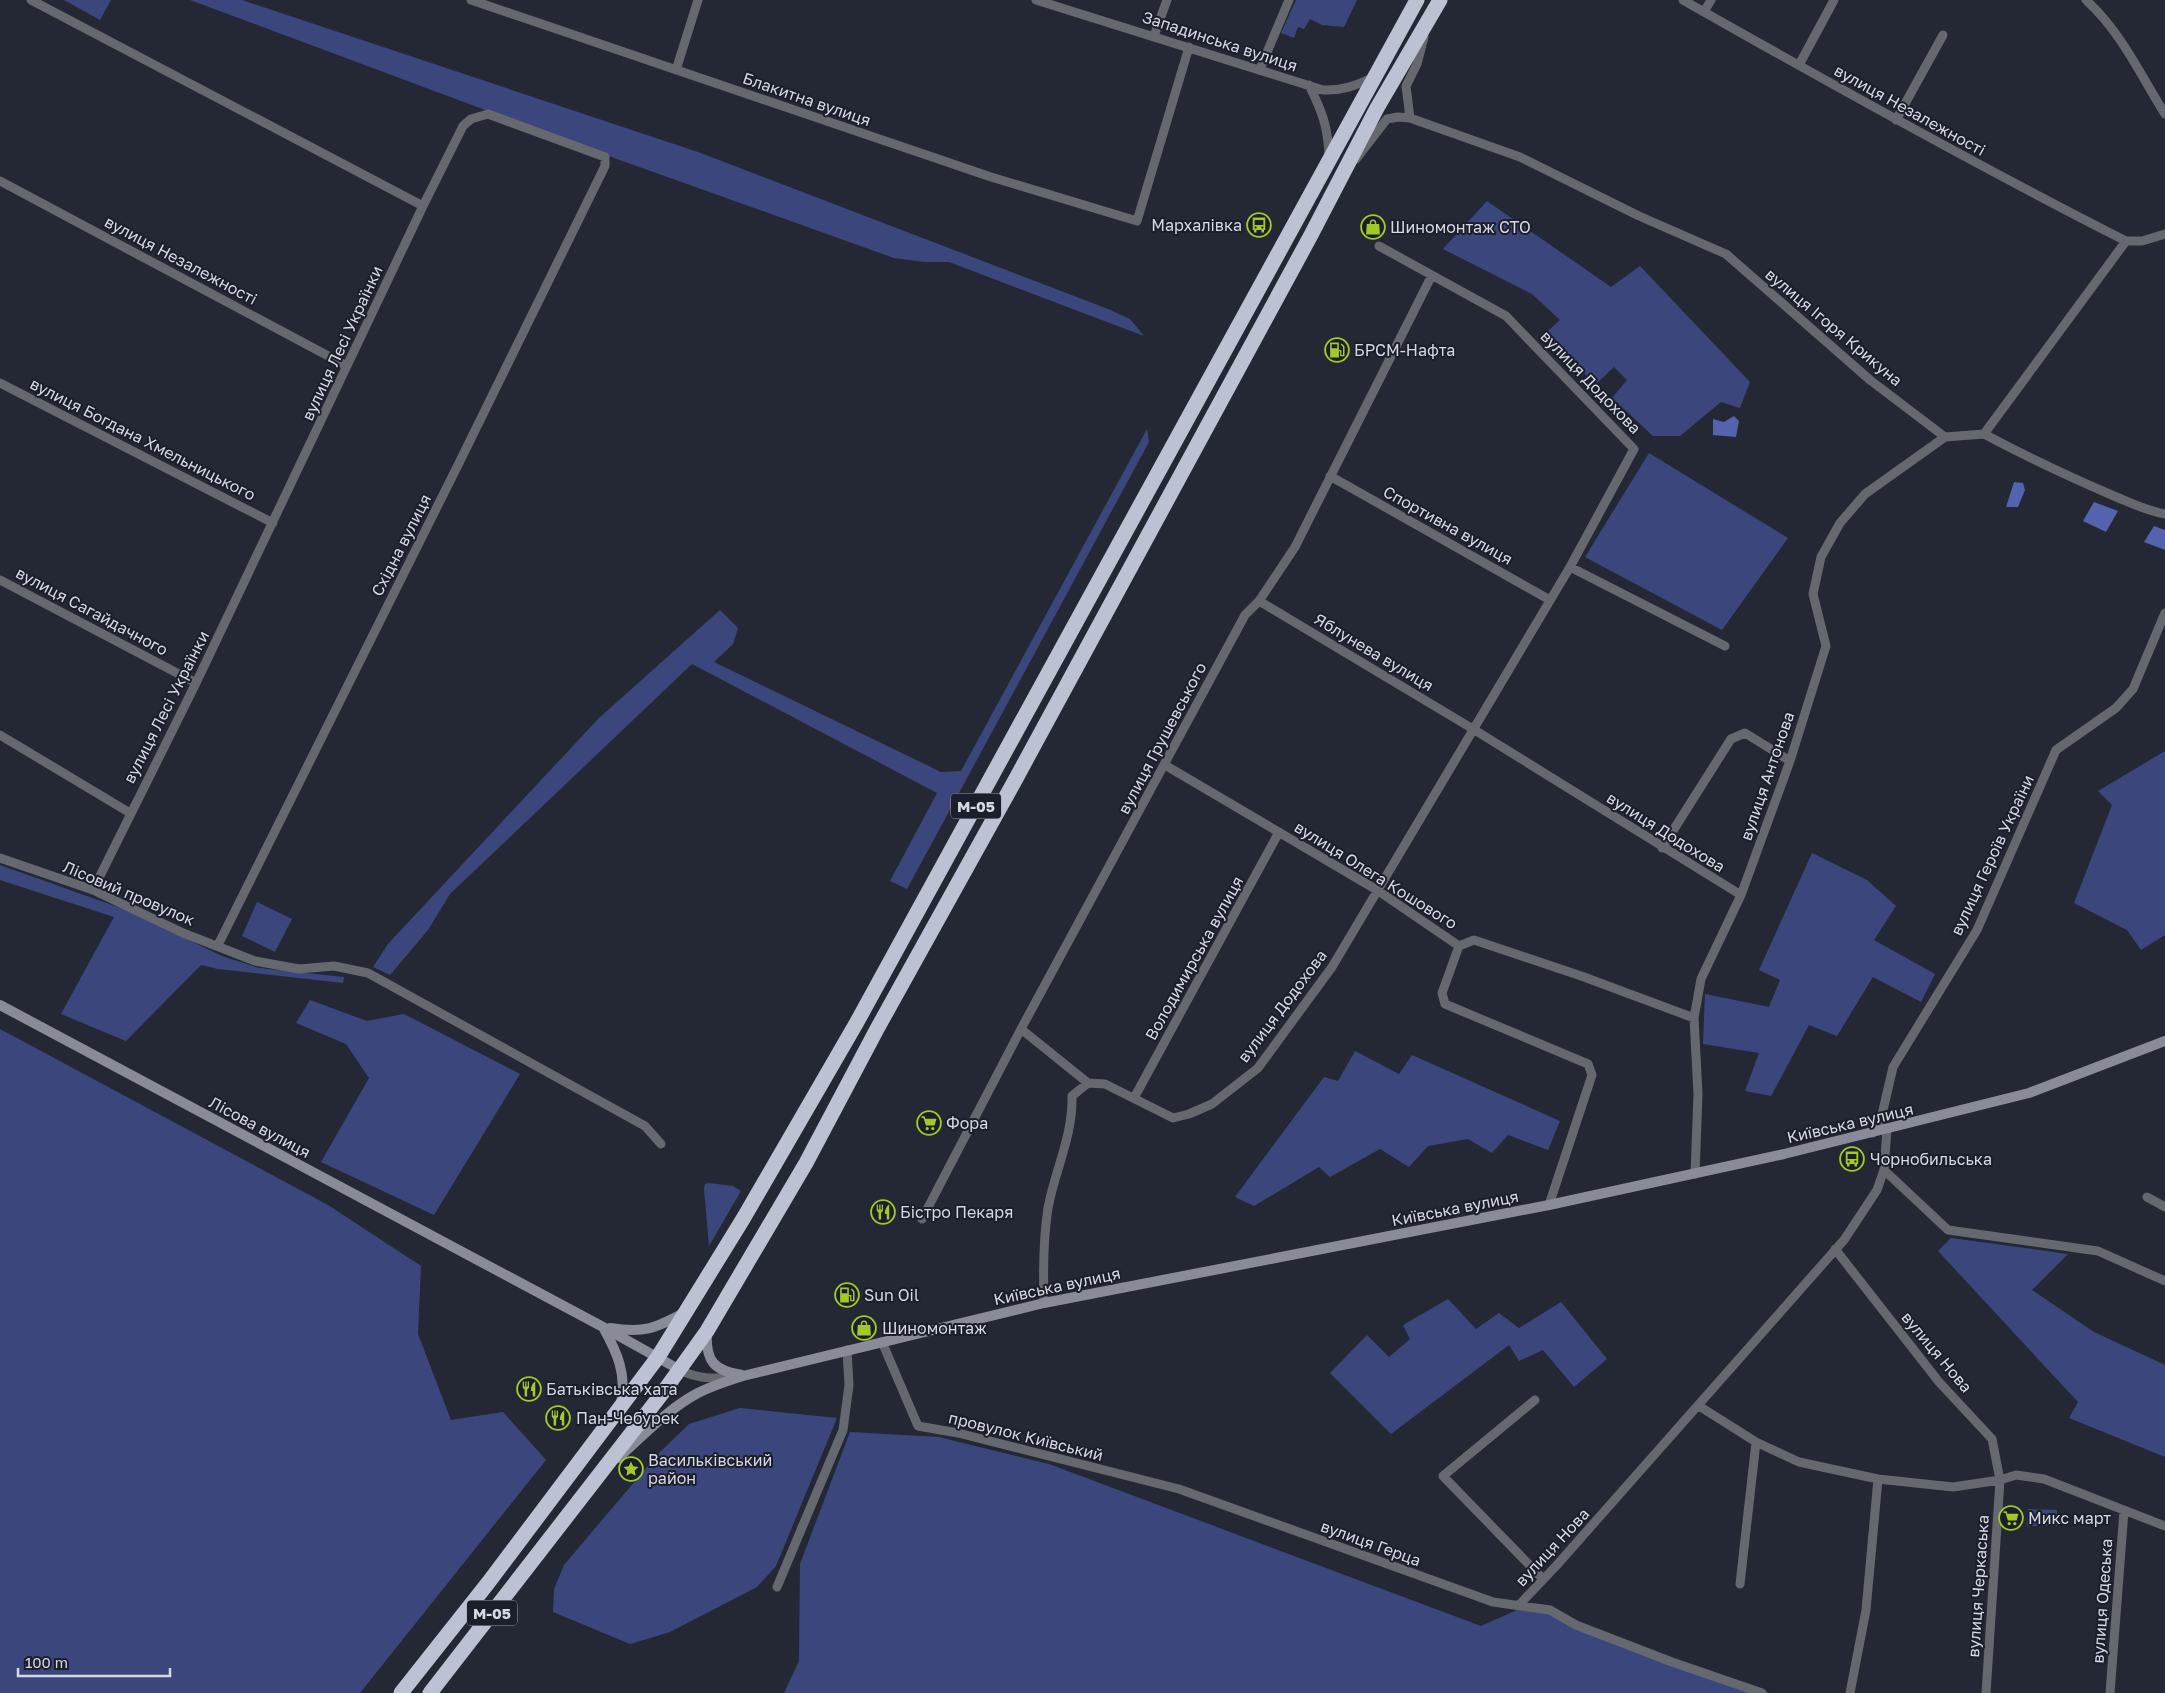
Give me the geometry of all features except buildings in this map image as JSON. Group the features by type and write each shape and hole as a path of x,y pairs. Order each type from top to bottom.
{"highway":[{"name":"М-05","path":"401,1693 488,1583 620,1408 658,1357 687,1312 765,1182 857,1022 1417,0"},
{"name":"М-05","path":"430,1693 680,1370 707,1331 806,1163 877,1029 1013,784 1377,108 1440,0"}],"street":[{"path":"31,0 423,206"},
{"name":"Блакитна вулиця","path":"471,0 981,174 1137,221 1189,46"},
{"path":"676,70 698,0"},
{"name":"Западинська вулиця","path":"1036,0 1189,46 1323,90 1337,90 1356,86 1376,76"},
{"path":"1154,36 1166,0"},
{"path":"1260,69 1289,0"},
{"name":"вулиця Незалежності","path":"1683,0 1896,120 2014,184 2126,241"},
{"path":"1704,12 1711,0"},
{"path":"1799,65 1834,0"},
{"path":"2086,0 2098,11 2126,45 2165,114"},
{"path":"1342,175 1370,143 1387,119 1398,117 1410,118 1406,86 1417,64 1429,17"},
{"path":"1896,120 1943,35"},
{"path":"1309,86 1323,114 1328,135 1329,162"},
{"name":"вулиця Лесі Українки","path":"93,890 196,683 463,126 471,119 488,114 604,157"},
{"name":"вулиця Ігоря Крикуна","path":"1410,118 1520,157 1639,216 1726,254 1870,380 1945,437"},
{"name":"Східна вулиця","path":"218,945 605,166 604,157"},
{"name":"вулиця Незалежності","path":"0,181 347,366"},
{"path":"1984,434 2126,241 2142,241 2165,234"},
{"name":"вулиця Додохова","path":"1088,1083 1106,1084 1172,1118 1189,1114 1212,1104 1258,1068 1332,968 1570,567 1634,449 1506,316 1379,246"},
{"name":"вулиця Грушевського","path":"922,1219 1021,1029 1123,838 1165,765 1244,615 1259,601 1295,547 1432,275"},
{"name":"вулиця Богдана Хмельницького","path":"0,382 273,523"},
{"path":"1945,437 1984,434 2031,459 2099,490 2153,512 2165,514"},
{"name":"вулиця Антонова","path":"1695,1174 1698,1094 1694,1018 1701,979 1741,895 1790,762 1826,646 1813,594 1821,557 1840,523 1865,494 1945,437"},
{"name":"Спортивна вулиця","path":"1330,476 1550,600"},
{"path":"1570,567 1725,646"},
{"name":"вулиця Сагайдачного","path":"0,580 196,683"},
{"name":"Яблунева вулиця","path":"1259,601 1473,729"},
{"name":"вулиця Героїв України","path":"1873,1133 1881,1119 1893,1068 1977,930 2056,750 2116,708 2133,689 2165,613"},
{"name":"вулиця Додохова","path":"1473,729 1662,848 1741,895"},
{"path":"1662,848 1731,739 1746,733 1790,762"},
{"path":"0,734 130,813"},
{"name":"вулиця Олега Кошового","path":"1165,765 1377,890 1459,946 1474,940 1694,1018"},
{"name":"Володимирська вулиця","path":"1134,1098 1279,832"},
{"name":"Лісовий провулок","path":"0,858 93,890 184,933 218,945 255,962 299,969 334,966 368,973 646,1126 661,1144"},
{"path":"1459,946 1442,993 1445,1004 1588,1064 1592,1075 1549,1205"},
{"name":"Лісова вулиця","path":"0,1005 680,1370"},
{"path":"1021,1029 1088,1083 1072,1096 1072,1117 1048,1207 1042,1264 1044,1303"},
{"name":"Київська вулиця","path":"598,1476 664,1417 694,1395 714,1385 743,1376 1044,1303 1549,1205 1873,1133 2029,1093 2165,1041"},
{"name":"вулиця Нова","path":"1519,1605 1699,1406 1844,1240 1877,1190 1884,1170 1887,1129"},
{"path":"1884,1170 1948,1230 2098,1251 2165,1281"},
{"path":"2146,1197 2165,1207"},
{"name":"вулиця Нова","path":"1835,1249 1940,1382 1992,1440 2000,1480"},
{"path":"603,1327 634,1331 642,1330 658,1327 687,1312"},
{"path":"603,1327 617,1352 621,1367 623,1381 620,1408"},
{"path":"707,1331 706,1341 709,1356 714,1366 724,1372 743,1376"},
{"name":"провулок Київський","path":"882,1342 918,1426 958,1434 1169,1487 1214,1503"},
{"path":"777,1587 842,1430 849,1385 847,1350"},
{"path":"680,1370 692,1376 710,1379 743,1376"},
{"path":"1535,1400 1443,1476 1543,1579"},
{"path":"1699,1406 1756,1442 1799,1462 1878,1479 1953,1487 2016,1476 2044,1479 2165,1526"},
{"path":"1740,1584 1756,1442"},
{"path":"1850,1693 1866,1610 1878,1479"},
{"name":"вулиця Черкаська","path":"1986,1693 2000,1480"},
{"name":"вулиця Герца","path":"1214,1503 1493,1602 1519,1605"},
{"name":"вулиця Одеська","path":"2110,1693 2124,1510"},
{"name":"вулиця Нова","path":"1519,1605 1550,1610 1576,1625 1672,1662 1762,1693"}],"shaded area":[{"path":"64,0 111,0 100,20"},
{"path":"190,0 242,0 698,152 1108,309 1130,319 1144,336 949,262 924,262 894,258 603,154"},
{"path":"1296,0 1357,0 1344,27 1322,25 1310,19 1304,29 1298,27 1294,38 1281,33"},
{"path":"1487,201 1611,287 1640,266 1750,382 1740,408 1721,402 1680,436 1653,436 1612,398 1627,380 1614,367 1595,385 1548,331 1560,320 1532,294 1443,249"},
{"path":"1734,416 1739,421 1736,437 1713,435 1713,419 1724,422"},
{"path":"1147,429 1149,442 907,889 890,881 937,793 692,664 450,894 428,930 390,975 373,967 388,944 599,718 720,610 738,628 733,644 714,662 941,772 961,771"},
{"path":"1649,453 1788,538 1722,630 1585,557"},
{"path":"2014,482 2023,483 2025,490 2018,507 2006,507"},
{"path":"2094,502 2118,511 2106,532 2083,521"},
{"path":"2154,526 2165,530 2165,550 2144,542"},
{"path":"2165,751 2165,935 2141,950 2127,930 2074,903 2112,805 2098,791"},
{"path":"1812,853 1867,880 1896,906 1874,940 1935,974 1921,1002 1873,977 1837,1036 1809,1025 1771,1096 1745,1091 1759,1053 1703,1044 1705,994 1769,1007 1780,980 1759,970"},
{"path":"0,865 126,910 222,956 259,968 344,977 343,983 218,969 201,965 126,1041 61,1014 114,917 0,880"},
{"path":"257,902 292,919 275,952 242,936"},
{"path":"310,1000 367,1021 404,1014 520,1074 434,1215 321,1162 369,1078 346,1044 296,1023"},
{"path":"0,1029 328,1205 421,1266 418,1334 451,1420 503,1412 546,1460 360,1693 0,1693"},
{"path":"1355,1051 1399,1074 1412,1055 1560,1121 1548,1150 1508,1135 1492,1153 1468,1139 1428,1146 1409,1167 1380,1149 1330,1177 1319,1167 1254,1206 1235,1197 1324,1077 1338,1081"},
{"path":"705,1184 733,1186 741,1191 709,1246 704,1189"},
{"path":"1951,1238 2068,1254 2032,1290 2094,1332 2165,1365 2165,1457 2069,1418 2078,1402 1938,1251"},
{"path":"1448,1299 1476,1329 1499,1313 1519,1328 1561,1302 1607,1359 1574,1387 1543,1350 1519,1361 1509,1345 1391,1434 1330,1373 1367,1335 1389,1357 1410,1339 1403,1325"},
{"path":"740,1408 837,1418 776,1566 757,1587 670,1632 630,1644 553,1612 554,1589 564,1565 658,1454 689,1424"},
{"path":"850,1432 939,1437 1049,1464 1481,1626 1517,1610 1550,1610 1619,1645 1769,1693 784,1693 799,1661 800,1564"},
{"path":"2028,1509 2057,1510 2057,1526 2027,1526"}],"place":[{"name":"Мархалівка","path":"1259,225"},
{"name":"Шиномонтаж СТО","path":"1373,227"},
{"name":"БРСМ-Нафта","path":"1337,350"},
{"name":"Фора","path":"929,1123"},
{"name":"Чорнобильська","path":"1852,1159"},
{"name":"Бістро Пекаря","path":"883,1212"},
{"name":"Sun Oil","path":"847,1295"},
{"name":"Шиномонтаж","path":"864,1328"},
{"name":"Батьківська хата","path":"529,1389"},
{"name":"Пан-Чебурек","path":"558,1418"},
{"name":"Васильківський район","path":"631,1469"},
{"name":"Микс март","path":"2011,1518"}]}
